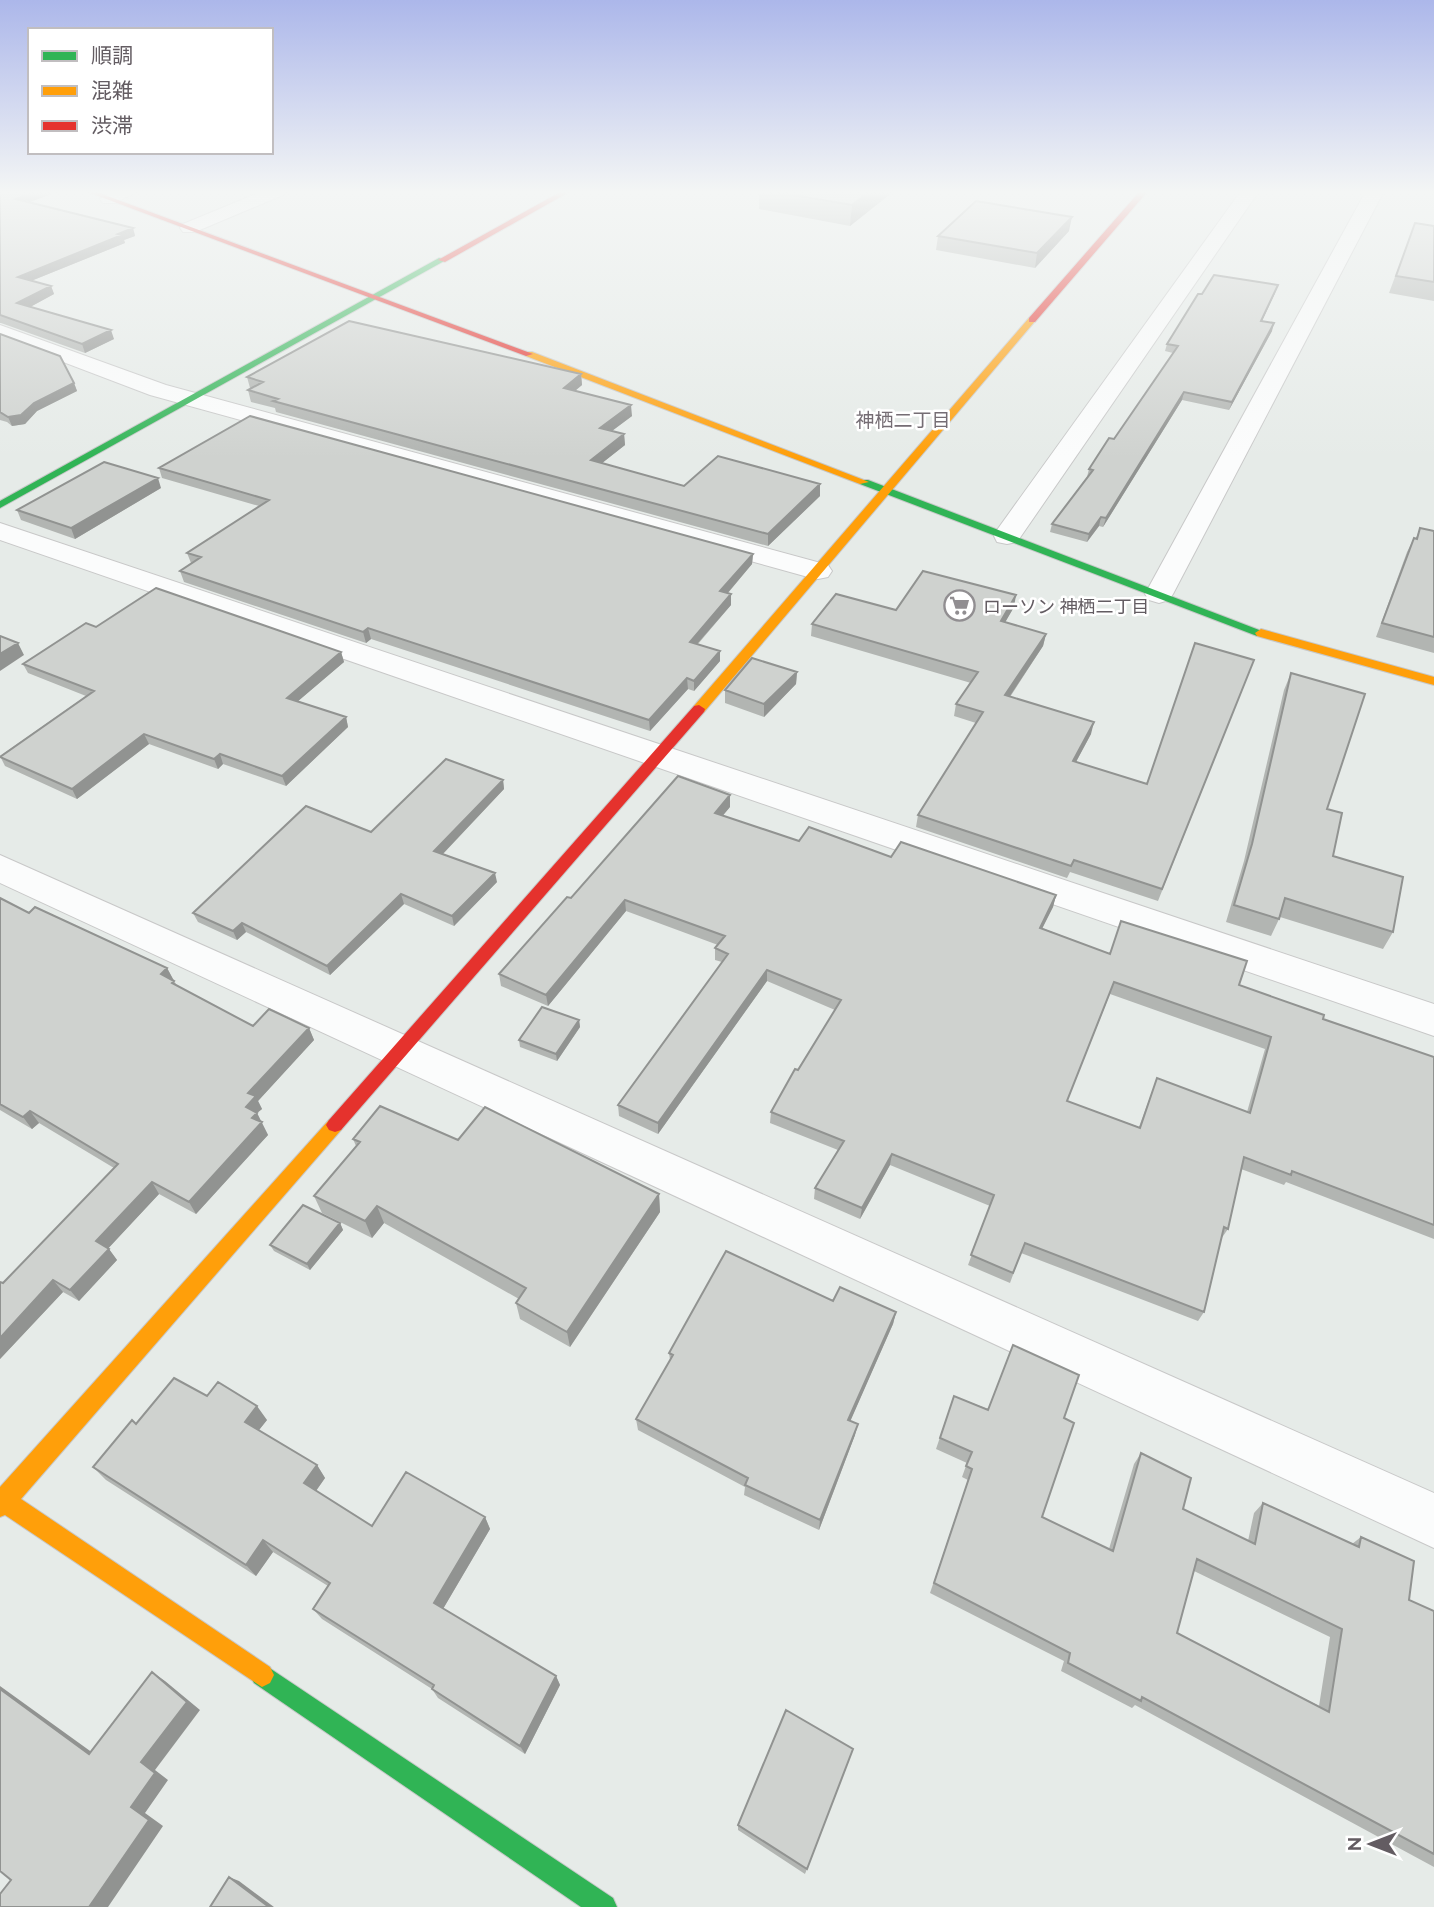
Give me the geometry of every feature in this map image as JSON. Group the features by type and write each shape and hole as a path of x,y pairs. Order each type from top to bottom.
{"street":[{"path":"332,280 1283,641 1434,681"},
{"path":"0,505 405,280"},
{"path":"604,1907 1,1502 659,757 885,489 1067,280"},
{"path":"1007,536 1187,280"},
{"path":"1159,594 1327,280"},
{"path":"0,331 158,390 818,571"},
{"path":"0,531 1434,1020"},
{"path":"0,868 1434,1521"}],"building":[{"path":"0,280 29,280 51,286 17,303 111,330 82,344 0,315"},
{"path":"1211,280 1246,280 1278,285 1261,321 1274,323 1232,402 1184,392 1106,518 1101,517 1089,534 1052,524 1093,470 1089,469 1109,438 1114,439 1178,346 1167,344 1198,294 1202,294"},
{"path":"349,321 581,374 564,388 631,405 600,428 624,434 591,460 684,486 718,456 820,484 768,534 273,401 278,399 248,390 263,382 247,377"},
{"path":"0,334 60,356 74,383 34,403 21,415 8,417 0,412"},
{"path":"250,416 753,554 720,591 731,594 690,642 720,651 694,681 687,678 649,720 368,628 363,632 180,571 201,557 187,553 269,500 159,468"},
{"path":"104,462 158,478 71,528 17,510"},
{"path":"1420,528 1434,531 1434,637 1382,623"},
{"path":"923,571 1016,595 1001,621 1046,634 1005,695 1094,722 1073,761 1147,784 1195,643 1254,660 1162,889 1074,860 1071,866 918,815 983,712 956,704 978,672 812,624 836,594 896,610"},
{"path":"156,588 341,652 287,698 346,717 282,776 220,754 214,759 144,734 72,789 0,757 94,691 23,664 86,623 96,627"},
{"path":"0,636 18,643 0,654"},
{"path":"752,658 797,672 764,704 725,690"},
{"path":"1291,673 1365,694 1327,809 1342,813 1333,856 1403,877 1393,932 1285,898 1279,919 1234,905 1252,844"},
{"path":"446,759 503,780 434,851 495,873 452,916 401,894 327,966 242,923 233,931 193,913 306,806 371,832"},
{"path":"678,776 730,795 715,813 799,841 809,827 891,857 901,842 1056,895 1040,928 1110,954 1121,921 1247,961 1239,985 1324,1015 1323,1019 1434,1057 1434,1225 1292,1171 1291,1175 1244,1157 1228,1229 1224,1227 1204,1312 1025,1243 1013,1273 971,1255 994,1195 892,1154 862,1208 815,1188 844,1141 771,1112 795,1069 798,1070 841,1000 767,970 658,1123 618,1105 728,954 715,948 725,936 625,900 546,995 499,974 567,897 571,898","holes":["1114,982 1271,1037 1250,1113 1157,1078 1140,1128 1067,1101"]},
{"path":"0,898 29,913 35,907 167,968 161,974 174,981 172,983 253,1026 269,1009 309,1028 248,1093 256,1096 246,1107 257,1113 252,1118 262,1122 189,1202 152,1182 96,1241 109,1249 70,1290 53,1280 0,1338 0,1282 3,1283 118,1164 30,1111 23,1117 0,1104"},
{"path":"542,1007 579,1020 556,1054 519,1040"},
{"path":"380,1106 458,1140 485,1107 659,1194 567,1332 516,1303 526,1288 377,1206 365,1221 314,1196 360,1142 353,1139"},
{"path":"303,1205 340,1223 307,1264 270,1245"},
{"path":"726,1251 833,1301 840,1287 896,1312 848,1420 858,1424 820,1520 745,1485 748,1478 636,1419 673,1355 669,1353"},
{"path":"1013,1345 1079,1375 1064,1418 1074,1423 1042,1517 1113,1551 1141,1453 1191,1478 1183,1509 1255,1544 1263,1503 1359,1547 1361,1537 1414,1561 1409,1600 1434,1611 1434,1854 1142,1697 1141,1701 1068,1663 1070,1653 934,1583 972,1469 966,1466 972,1452 940,1438 954,1396 988,1410","holes":["1197,1559 1342,1629 1329,1712 1177,1633"]},
{"path":"174,1378 207,1396 218,1382 257,1406 245,1422 317,1465 304,1483 372,1526 406,1472 485,1517 434,1603 556,1676 520,1746 432,1689 434,1685 313,1609 330,1583 263,1540 246,1565 93,1467 132,1420 136,1424"},
{"path":"152,1672 187,1702 141,1762 155,1773 131,1807 149,1820 89,1907 0,1907 0,1894 11,1880 0,1871 0,1689 89,1754"},
{"path":"786,1710 853,1749 807,1869 738,1825"},
{"path":"229,1877 269,1907 210,1907"}],"traffic: fast":[{"path":"0,505 406,280"},
{"path":"864,482 1261,633"},
{"path":"262,1675 604,1907"}],"traffic: slow":[{"path":"699,709 1032,320"},
{"path":"529,354 864,482"},
{"path":"1261,633 1434,681"},
{"path":"0,1506 335,1125"},
{"path":"0,1498 262,1675"}],"traffic: jam":[{"path":"329,280 529,354"},
{"path":"1032,320 1067,280"},
{"path":"335,1125 699,709"}],"place":[{"name":"ローソン 神栖二丁目","path":"960,606"}],"district":[{"name":"神栖二丁目","path":"903,420"}]}
